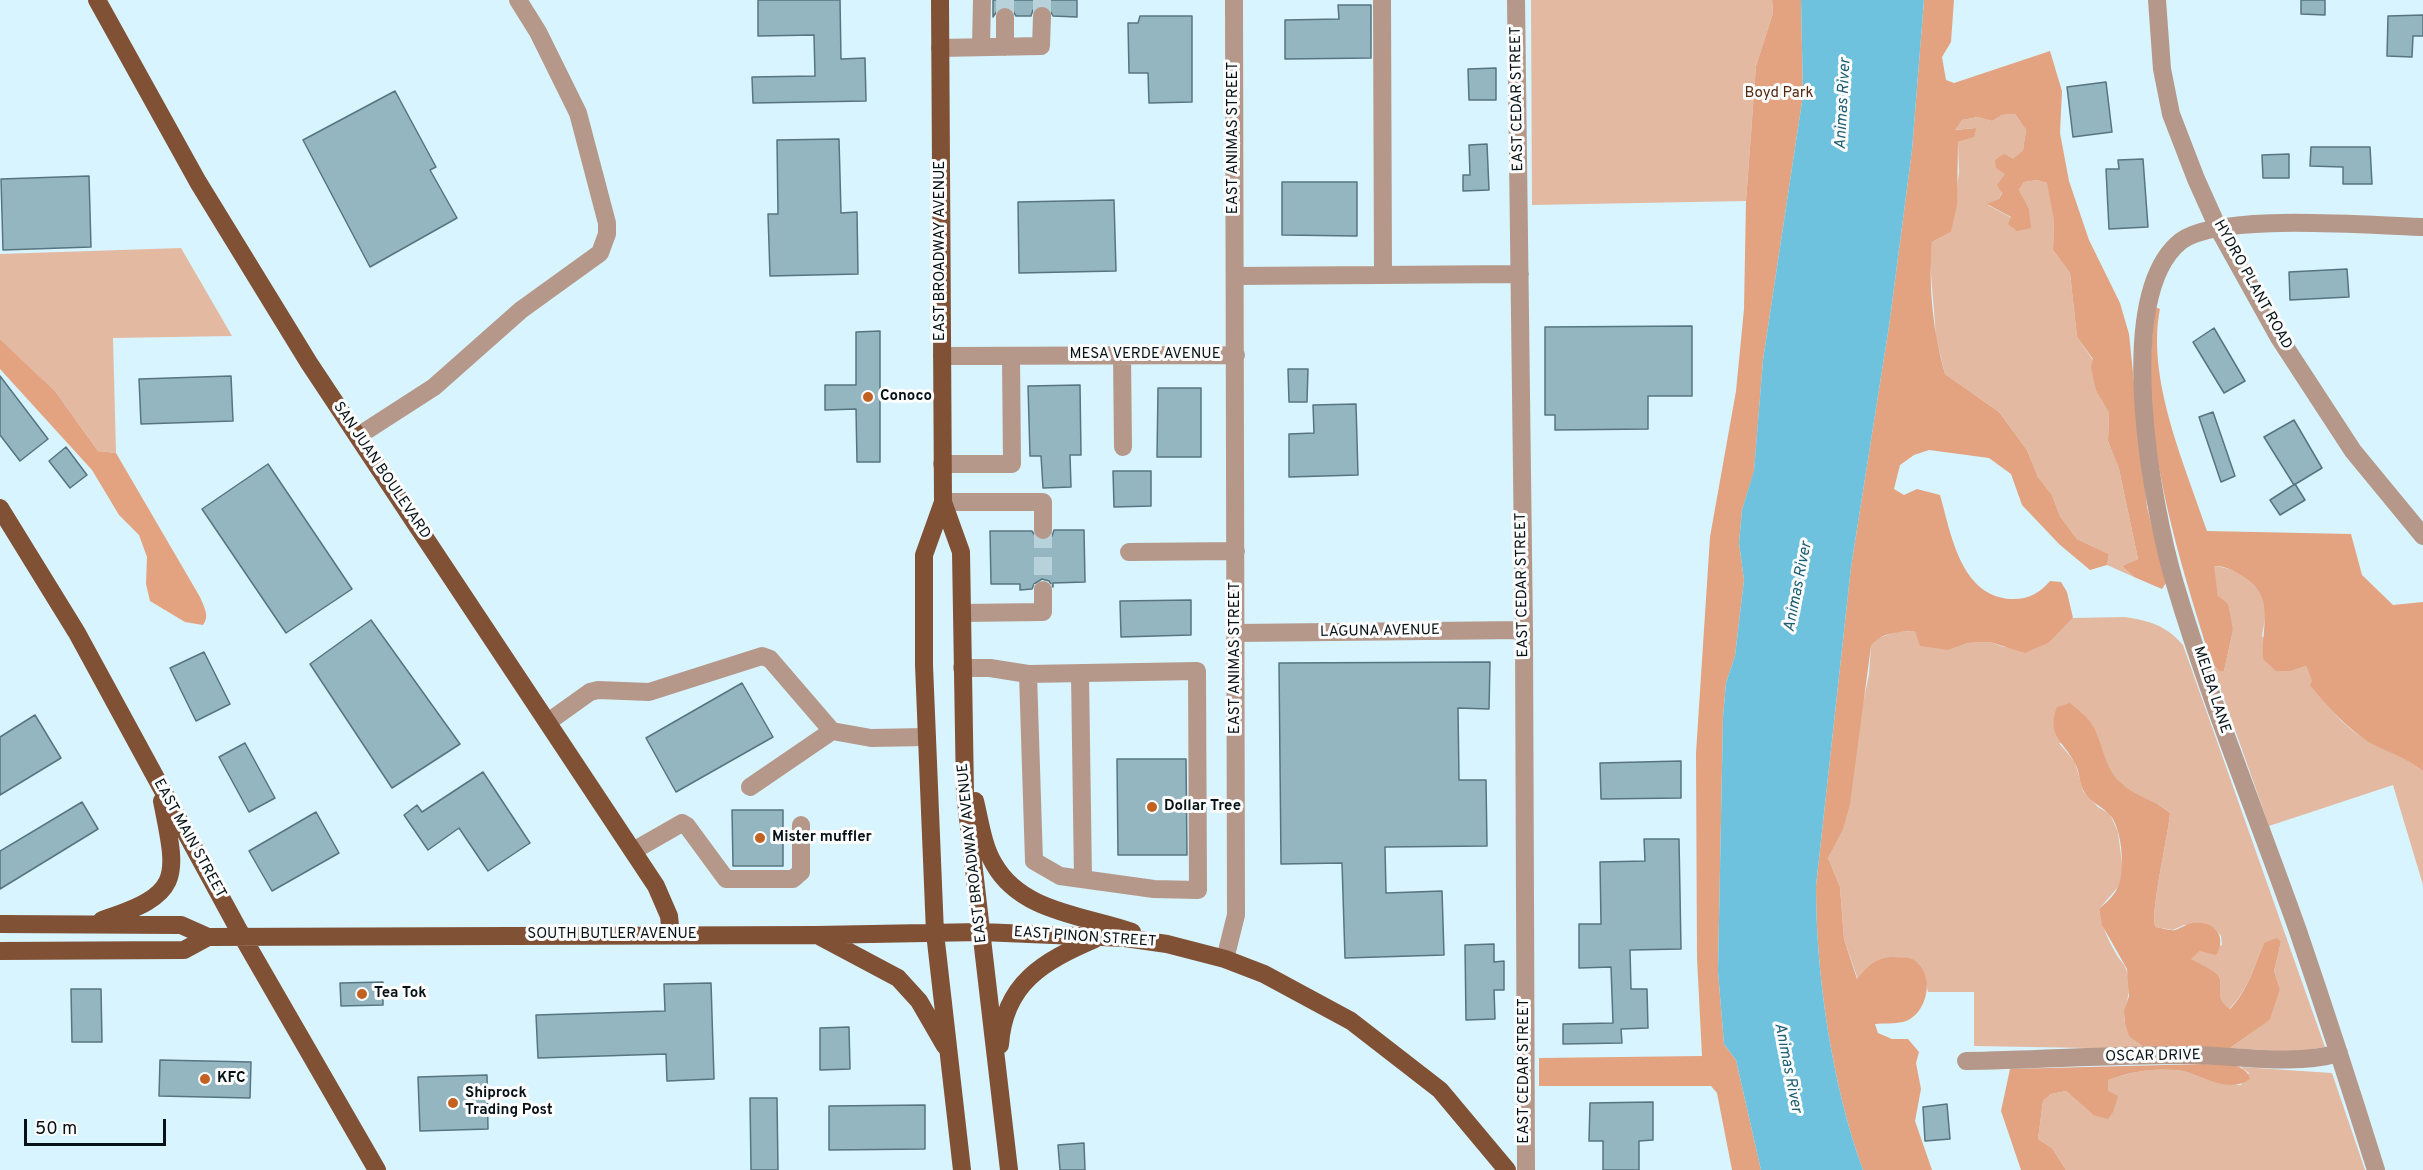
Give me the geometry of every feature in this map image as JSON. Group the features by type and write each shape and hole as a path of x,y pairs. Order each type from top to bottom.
{"main road":[{"name":"SAN JUAN BOULEVARD","path":"97,0 198,182 309,363 633,851 665,905 670,936"},
{"name":"EAST BROADWAY AVENUE","path":"940,0 943,502 961,552 963,759 1009,1170"},
{"name":"EAST BROADWAY AVENUE","path":"943,502 924,555 927,737 935,933 962,1170"},
{"name":"EAST MAIN STREET","path":"0,508 77,633 242,936 377,1170"},
{"path":"963,759 993,862 1007,883 1039,904 1167,944"},
{"path":"88,924 143,904 168,881 173,870 173,855 158,781"},
{"path":"0,924 181,925 208,937"},
{"name":"EAST PINON STREET","path":"981,932 1101,937 1167,944 1225,959 1264,974 1351,1021 1392,1051 1440,1090 1507,1170"},
{"name":"SOUTH BUTLER AVENUE","path":"208,937 670,936 981,932"},
{"path":"816,935 898,978 919,1001 949,1053"},
{"path":"0,951 184,950 208,937"},
{"path":"999,1082 1002,1029 1016,992 1041,966 1057,955 1101,937"}],"street":[{"path":"358,436 434,387 521,309 600,254 604,245 607,223 578,113 538,32 518,0"},
{"path":"981,47 982,0"},
{"name":"EAST ANIMAS STREET","path":"1234,0 1235,276"},
{"path":"1382,0 1383,275"},
{"name":"EAST CEDAR STREET","path":"1516,0 1524,630 1526,1170"},
{"name":"HYDRO PLANT ROAD","path":"2157,0 2162,69 2171,114 2218,228 2278,336 2353,451 2423,536"},
{"path":"1005,16 1005,47"},
{"path":"940,48 1041,46 1042,16"},
{"name":"MELBA LANE","path":"2376,1170 2297,930 2219,719 2175,583 2158,511 2146,432 2143,350 2146,308 2151,288 2166,260 2182,240 2218,228 2252,223 2423,227"},
{"path":"1235,276 1520,274"},
{"name":"MESA VERDE AVENUE","path":"942,356 1236,355 1235,276"},
{"path":"1122,355 1123,447"},
{"name":"EAST ANIMAS STREET","path":"1225,959 1236,915 1236,355"},
{"path":"942,464 1012,464 1011,356"},
{"path":"943,502 1043,502 1043,530"},
{"path":"1129,552 1236,551"},
{"path":"962,613 1043,612 1043,590"},
{"name":"LAGUNA AVENUE","path":"1236,633 1524,630"},
{"path":"548,722 590,692 598,690 650,692 762,656 770,659 832,731 871,738 927,737"},
{"path":"963,668 990,668 1028,674 1197,671 1198,890 1154,890 1060,876 1034,861 1028,674"},
{"path":"1080,674 1083,879"},
{"path":"750,787 832,731"},
{"path":"633,851 682,823 687,826 726,879 793,879 801,872 801,825"},
{"name":"OSCAR DRIVE","path":"1966,1061 2192,1055 2319,1059 2339,1053"}],"shaded area":[{"path":"1531,0 1772,0 1773,13 1756,66 1746,201 1532,205"},
{"path":"2015,114 2026,130 2023,150 2010,167 1999,199 1988,205 2030,228 2029,208 2019,190 2024,182 2037,180 2047,183 2051,193 2054,220 2053,250 2070,273 2077,337 2093,360 2096,391 2109,413 2108,441 2119,469 2138,559 2122,566 2134,577 2107,565 2109,554 2077,539 2060,516 2052,495 2038,477 2027,450 1999,412 1945,374 1936,337 1930,262 1932,242 1951,232 1959,172 1958,142 1973,137 1975,128 1954,130 1962,120 1978,117 1992,121 2002,115"},
{"path":"181,248 232,336 113,338 116,453 98,451 55,391 0,339 0,254"},
{"path":"2213,566 2227,568 2241,574 2259,587 2266,604 2262,636 2291,671 2306,666 2317,690 2342,721 2363,738 2423,771 2423,885 2393,785 2269,826 2211,662 2219,671 2224,671 2233,630 2218,596"},
{"path":"2125,617 2164,628 2183,645 2325,1047 2294,1052 2230,1048 2260,1027 2280,989 2274,971 2281,942 2264,943 2246,986 2236,1002 2229,1009 2224,1005 2220,996 2220,978 2208,968 2190,959 2200,951 2222,945 2221,936 2214,928 2184,925 2173,930 2156,927 2155,908 2170,813 2121,784 2101,750 2059,743 2075,762 2083,791 2098,807 2110,814 2118,832 2123,871 2119,886 2099,909 2106,934 2125,968 2129,981 2125,1011 2127,1029 2146,1049 1974,1046 1974,992 1928,992 1921,967 1858,980 1844,939 1840,887 1828,858 1834,845 1869,674 1871,646 1876,639 1895,632 1915,631 1949,650 1968,643 1990,642 2004,647 2050,642 2073,618"},
{"path":"2241,1067 2332,1073 2365,1170 2066,1170 2052,1148 2038,1139 2043,1101 2051,1094 2066,1091 2093,1115 2108,1091 2108,1080 2139,1072 2170,1069 2221,1083 2241,1085 2249,1073"}],"green space":[{"name":"Boyd Park","path":"1772,0 1801,0 1803,95 1763,360 1754,472 1742,510 1739,543 1744,580 1735,656 1726,683 1723,717 1718,971 1724,1044 1736,1060 1761,1170 1732,1170 1717,1093 1711,1086 1539,1086 1539,1058 1702,1056 1697,958 1696,753 1710,537 1736,391 1744,309 1746,201 1756,66 1773,13"},
{"path":"1924,0 1954,0 1951,42 1942,57 1946,80 1954,83 2050,51 2062,91 2060,133 2069,181 2089,240 2120,303 2129,334 2147,507 2166,583 2162,589 2134,577 2122,566 2138,559 2119,469 2108,441 2109,413 2096,391 2091,367 2093,359 2077,337 2070,273 2053,250 2054,220 2047,183 2037,180 2024,182 2019,190 2029,208 2031,228 2017,231 2008,224 2011,217 1987,204 1999,199 2002,193 1997,185 2005,174 1996,168 1995,160 2004,154 2013,159 2023,150 2026,130 2015,114 2002,115 1992,121 1978,117 1962,120 1955,130 1976,128 1974,137 1958,142 1957,205 1951,232 1932,242 1932,309 1945,374 1999,412 2027,450 2038,477 2052,495 2060,516 2077,539 2109,554 2107,565 2090,570 2059,544 2022,505 2011,474 1989,458 1929,450 1914,455 1900,465 1894,489 1904,495 1917,489 1940,495 1960,560 1980,586 1993,595 2016,599 2032,595 2050,581 2061,582 2067,592 2073,618 2050,642 2025,653 1990,642 1968,643 1949,650 1920,646 1915,631 1885,635 1871,646 1850,804 1843,829 1828,858 1840,887 1844,939 1857,979 1872,963 1888,957 1912,959 1925,973 1926,993 1923,1003 1912,1018 1903,1022 1875,1024 1878,1033 1892,1039 1908,1039 1919,1052 1916,1063 1921,1089 1915,1121 1932,1170 1863,1170 1843,1102 1828,1030 1819,956 1816,886 1851,567 1889,326 1912,150"},
{"path":"2155,307 2160,309 2157,336 2158,364 2163,393 2170,422 2207,531 2351,534 2362,575 2393,605 2423,602 2423,771 2365,740 2348,726 2310,685 2312,681 2306,666 2291,671 2276,671 2263,659 2265,613 2260,593 2244,577 2218,566 2214,566 2218,596 2228,604 2233,630 2224,671 2219,671 2211,662 2173,532 2159,466 2150,387"},
{"path":"0,339 55,391 98,451 116,453 200,597 206,615 203,625 185,622 150,601 146,584 147,557 139,535 119,515 92,470 0,369"},
{"path":"2070,703 2093,726 2107,762 2119,781 2131,791 2158,804 2170,813 2155,908 2156,927 2173,930 2201,923 2217,931 2220,942 2216,955 2200,951 2191,959 2220,978 2220,996 2224,1005 2230,1009 2242,994 2264,943 2277,938 2281,942 2274,971 2280,989 2270,1019 2230,1048 2146,1049 2129,1036 2124,1011 2129,996 2127,969 2102,925 2099,909 2118,888 2122,868 2121,848 2113,820 2085,793 2075,763 2057,737 2053,724 2057,707"},
{"path":"2204,1064 2238,1067 2247,1073 2250,1079 2241,1084 2223,1084 2176,1070 2150,1070 2125,1075 2108,1080 2108,1091 2118,1096 2108,1119 2093,1115 2066,1091 2051,1094 2043,1101 2038,1139 2052,1148 2066,1170 2021,1170 2001,1111 2010,1069"}],"water":[{"name":"Animas River","path":"1801,0 1924,0 1912,150 1889,326 1851,567 1816,886 1819,956 1828,1030 1843,1102 1863,1170 1761,1170 1736,1060 1724,1044 1718,971 1723,717 1726,683 1735,656 1744,580 1739,543 1742,510 1754,471 1763,360 1803,95"}],"building":[{"path":"758,0 840,0 841,59 865,58 866,101 753,103 752,77 815,76 814,35 758,36"},
{"path":"993,0 1077,0 1077,17 1053,16 1048,7 1042,5 1033,10 1031,16 1016,16 1011,8 1004,6 999,8 993,17"},
{"path":"2301,0 2325,0 2325,15 2301,14"},
{"path":"1338,5 1371,5 1371,58 1285,59 1285,20 1339,19"},
{"path":"2423,15 2423,36 2413,36 2412,57 2387,56 2388,16"},
{"path":"1140,16 1192,16 1192,102 1149,103 1148,73 1129,73 1128,23 1138,23"},
{"path":"1496,68 1496,100 1469,100 1468,69"},
{"path":"2106,82 2112,132 2073,137 2067,87"},
{"path":"395,91 436,167 430,170 457,218 370,267 303,140"},
{"path":"839,139 841,213 857,212 858,274 770,276 768,214 778,214 777,140"},
{"path":"1487,144 1489,190 1463,191 1463,175 1470,175 1469,145"},
{"path":"2311,147 2370,147 2372,184 2343,184 2343,167 2310,166"},
{"path":"2289,154 2289,178 2263,178 2262,155"},
{"path":"2143,159 2148,227 2109,229 2106,169 2119,169 2118,160"},
{"path":"89,176 91,247 3,250 1,179"},
{"path":"1282,182 1357,182 1357,236 1282,235"},
{"path":"1114,200 1116,271 1019,273 1018,202"},
{"path":"2347,269 2349,297 2290,300 2289,272"},
{"path":"1692,326 1692,396 1648,396 1648,429 1555,430 1555,415 1545,415 1545,327"},
{"path":"2214,328 2245,381 2224,393 2193,342"},
{"name":"Conoco","path":"880,331 880,462 857,462 856,409 825,410 825,385 856,385 856,332"},
{"path":"1288,369 1308,369 1307,402 1289,402"},
{"path":"0,376 48,439 20,461 0,435"},
{"path":"231,376 233,421 141,424 139,379"},
{"path":"1080,385 1081,455 1070,455 1071,487 1043,488 1041,456 1030,456 1028,386"},
{"path":"1158,388 1201,388 1201,457 1157,457"},
{"path":"1356,404 1358,475 1289,477 1289,434 1314,433 1313,405"},
{"path":"2213,412 2235,476 2221,482 2199,417"},
{"path":"2294,420 2322,468 2294,485 2264,437"},
{"path":"66,447 87,475 70,488 49,461"},
{"path":"268,464 352,589 286,633 202,509"},
{"path":"1113,471 1151,471 1151,506 1114,507"},
{"path":"2295,484 2305,500 2280,515 2270,500"},
{"path":"1054,530 1084,530 1085,582 1053,583 1053,587 1049,581 1042,579 1034,584 1032,589 1020,590 1020,584 991,584 990,531 1032,531 1037,539 1044,541 1052,536"},
{"path":"1191,600 1191,635 1121,637 1120,601"},
{"path":"371,620 460,744 392,788 310,664"},
{"path":"204,652 230,704 196,721 170,668"},
{"path":"1490,662 1489,709 1458,708 1459,780 1486,780 1487,846 1385,847 1386,893 1442,891 1444,955 1345,958 1342,863 1281,864 1279,663"},
{"path":"742,683 773,737 676,792 646,738"},
{"path":"35,715 61,758 0,795 0,737"},
{"path":"245,743 275,798 249,812 219,757"},
{"name":"Dollar Tree","path":"1117,759 1186,759 1187,855 1118,855"},
{"path":"1681,761 1681,798 1601,799 1600,763"},
{"path":"483,772 530,843 488,871 459,828 428,850 404,815 417,805 422,812"},
{"path":"82,802 98,829 0,889 0,851"},
{"path":"732,810 783,810 783,866 733,866"},
{"path":"316,812 339,853 272,891 249,851"},
{"path":"1644,839 1679,839 1681,949 1630,950 1631,989 1647,989 1648,1028 1621,1029 1622,1043 1563,1044 1563,1024 1613,1023 1611,967 1579,968 1579,924 1601,924 1600,862 1645,861"},
{"path":"1494,944 1494,962 1504,961 1504,990 1494,990 1495,1019 1466,1020 1465,945"},
{"name":"Tea Tok","path":"383,982 383,1005 341,1006 340,983"},
{"path":"711,983 714,1079 667,1081 666,1054 538,1058 536,1015 665,1011 664,984"},
{"path":"71,989 101,989 102,1042 72,1042"},
{"path":"849,1027 850,1069 820,1070 820,1028"},
{"name":"KFC","path":"160,1060 251,1062 250,1098 159,1096"},
{"name":"Shiprock Trading Post","path":"487,1075 488,1129 420,1131 418,1077"},
{"path":"750,1098 777,1098 778,1170 751,1170"},
{"path":"1653,1102 1653,1140 1639,1141 1639,1170 1603,1170 1603,1141 1589,1141 1590,1103"},
{"path":"1947,1104 1950,1139 1925,1141 1923,1107"},
{"path":"925,1105 925,1149 829,1150 829,1106"},
{"path":"1084,1143 1085,1170 1060,1170 1058,1145"}],"tunnel":[{"path":"1005,0 1005,17"},
{"path":"1042,0 1042,16"},
{"path":"1043,530 1043,590"}],"place":[{"name":"Conoco","path":"868,397"},
{"name":"Dollar Tree","path":"1152,807"},
{"name":"Mister muffler","path":"760,838"},
{"name":"Tea Tok","path":"362,994"},
{"name":"KFC","path":"205,1079"},
{"name":"Shiprock Trading Post","path":"453,1103"}]}
